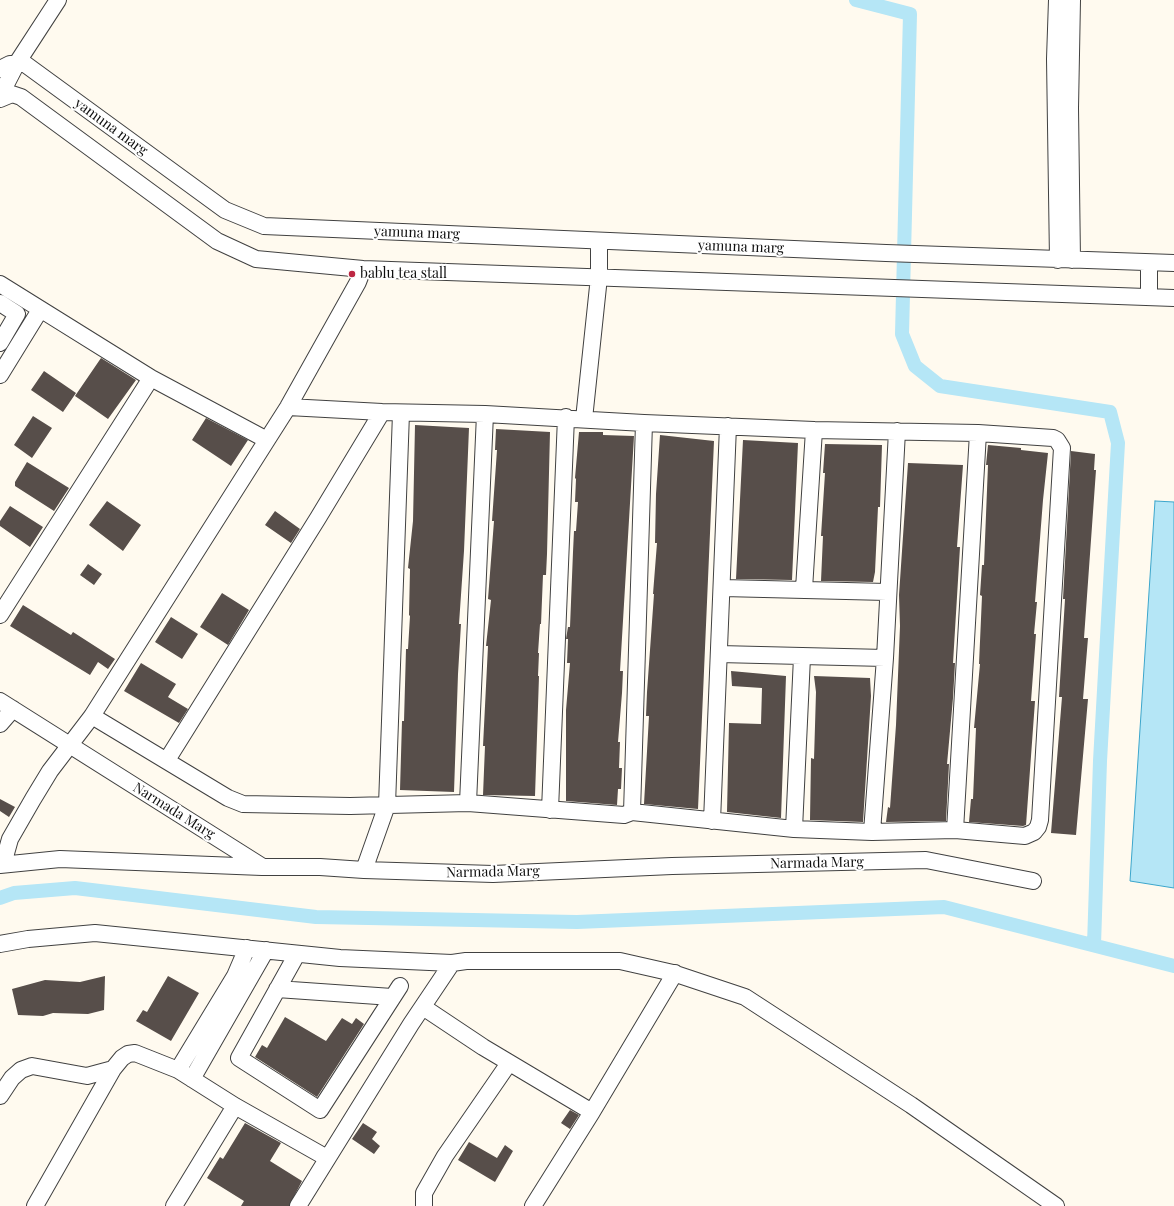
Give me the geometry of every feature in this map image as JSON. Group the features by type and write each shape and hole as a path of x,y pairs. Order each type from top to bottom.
{"street":[{"path":"0,96 17,63 58,0"},
{"path":"1057,0 1055,60 1065,260"},
{"path":"1065,260 1072,0"},
{"path":"0,69 10,64 17,63"},
{"name":"yamuna marg","path":"17,63 25,64 225,210 264,226 886,253 1174,263"},
{"name":"yamuna marg","path":"0,99 12,94 21,97 178,214 217,241 256,259 363,269 931,288 1174,298"},
{"path":"584,419 599,277 599,241"},
{"path":"1149,263 1149,297"},
{"path":"263,867 60,859 2,865 10,839 32,799 50,771 92,716 288,407 358,282 363,269"},
{"path":"0,284 151,378 267,440"},
{"path":"0,303 17,314 0,343"},
{"path":"0,375 40,310"},
{"path":"0,615 151,378"},
{"path":"92,716 228,798 243,804 258,806 468,803 624,815 632,812 794,829 872,832 955,830 1025,836 1034,832 1040,820 1061,456 1060,442 1053,438 897,431 814,430 644,423 566,417 401,413 288,407"},
{"path":"167,760 318,518 382,412"},
{"path":"364,870 387,805 401,413"},
{"path":"468,803 485,414"},
{"path":"550,810 566,417"},
{"path":"632,812 644,423"},
{"path":"712,821 723,588 728,426"},
{"path":"804,589 814,430"},
{"path":"872,832 885,658 887,592 897,431"},
{"path":"955,830 978,434"},
{"path":"723,588 887,592"},
{"path":"719,654 885,658"},
{"path":"794,829 802,657"},
{"path":"0,724 6,705"},
{"name":"Narmada Marg","path":"6,705 263,867 320,867 364,870 493,874 672,866 926,860 1033,881"},
{"path":"0,944 28,939 95,933 340,958 452,963 466,961 620,961 675,974 745,997 911,1105 1056,1206"},
{"path":"178,1070 236,976 247,948"},
{"path":"192,1079 266,950"},
{"path":"277,989 396,991 320,1110 239,1058 277,989 297,954"},
{"path":"298,1206 452,963"},
{"path":"533,1206 592,1112 675,974"},
{"path":"423,1007 509,1062 592,1112"},
{"path":"35,1206 113,1069 122,1058 128,1054 135,1053 178,1070 235,1106 327,1158"},
{"path":"424,1206 424,1194 445,1156 509,1062"},
{"path":"0,1096 12,1078 21,1070 32,1066 87,1076 113,1069"},
{"path":"174,1206 235,1106"}],"water":[{"path":"1155,501 1174,502 1174,888 1130,881"}],"building":[{"path":"101,358 136,380 108,419 75,396"},
{"path":"44,371 76,393 63,412 31,390"},
{"path":"33,416 52,428 32,458 14,445"},
{"path":"206,418 248,440 231,466 192,440"},
{"path":"415,425 469,428 464,551 459,624 461,624 454,792 400,790 406,649 408,649 410,616 410,569 408,568 413,521"},
{"path":"496,429 550,432 546,575 543,575 538,653 539,676 535,796 483,795 485,746 483,746 488,646 486,646 491,600 488,599 494,521 492,521 497,450 495,450"},
{"path":"579,432 603,432 603,435 634,436 620,671 623,671 618,742 620,742 619,768 622,768 621,789 618,789 617,805 566,801 566,710 570,663 567,663 568,639 566,639 568,627 570,627 574,531 576,531 578,502 575,502 575,478"},
{"path":"660,435 714,441 698,809 644,804 649,716 646,716 647,692 657,543 655,543 656,494"},
{"path":"743,440 798,443 792,580 736,579"},
{"path":"825,444 882,445 880,507 878,507 875,572 873,582 821,581 823,536 821,536 825,473 823,473"},
{"path":"988,445 1021,448 1021,450 1048,453 1035,602 1037,602 1034,634 1036,634 1031,701 1035,701 1026,825 1023,826 969,822 971,799 973,799 976,728 974,728 980,664 982,596 980,595 982,565 984,565 988,465 986,465"},
{"path":"1071,451 1095,454 1094,470 1096,470 1084,638 1088,638 1083,699 1088,699 1076,835 1051,833 1062,697 1059,697 1065,599 1063,599"},
{"path":"27,462 69,488 54,511 15,486 15,482"},
{"path":"908,463 963,465 957,547 960,547 953,663 955,663 953,698 947,764 949,764 946,821 886,822 888,807 890,808 896,725 900,626 899,595"},
{"path":"107,501 141,525 123,551 89,525"},
{"path":"10,506 43,527 30,547 0,526 0,521"},
{"path":"275,511 300,529 291,543 265,525"},
{"path":"88,564 102,574 94,585 80,575"},
{"path":"222,593 249,610 228,645 200,627"},
{"path":"23,605 71,635 73,632 115,659 108,669 98,662 90,675 10,626"},
{"path":"171,617 198,634 182,659 155,642"},
{"path":"141,663 176,684 168,697 188,709 179,723 124,691"},
{"path":"731,671 786,676 781,818 727,812 729,723 761,724 762,688 732,686"},
{"path":"814,676 870,678 871,696 863,822 810,820 811,758 814,759 816,692"},
{"path":"0,799 15,807 9,817 0,811"},
{"path":"105,976 104,1010 88,1014 53,1013 43,1016 18,1015 12,989 45,980 80,982"},
{"path":"168,976 199,993 171,1041 136,1021 143,1010 147,1012"},
{"path":"285,1017 326,1041 342,1018 352,1024 356,1018 364,1024 317,1097 255,1057 262,1045 267,1048"},
{"path":"570,1110 579,1115 570,1129 561,1123"},
{"path":"245,1123 281,1143 270,1161 302,1181 289,1206 241,1206 244,1201 207,1178 220,1157 223,1159"},
{"path":"363,1123 377,1132 372,1139 380,1146 374,1154 352,1139"},
{"path":"469,1142 497,1158 505,1145 513,1151 495,1182 458,1160"}],"waterway":[{"path":"856,0 910,14 902,334 915,366 940,386 1110,412 1118,443 1100,761 1094,945"},
{"path":"0,898 14,893 75,888 316,917 577,922 944,907 1174,966"}],"place":[{"name":"bablu tea stall","path":"352,274"}]}
